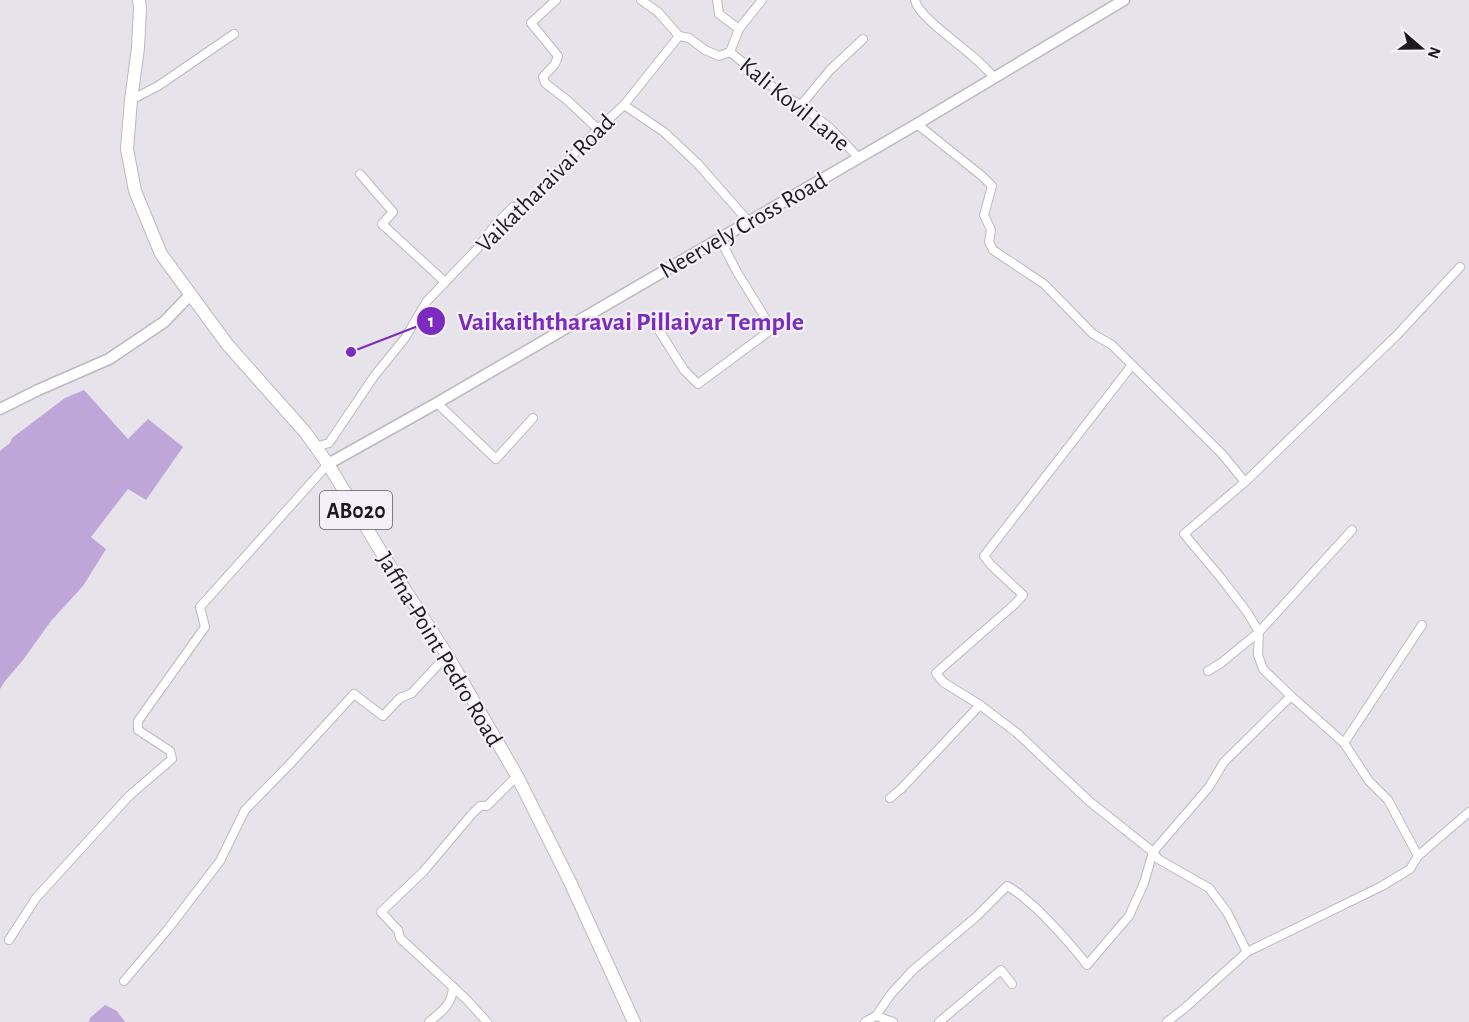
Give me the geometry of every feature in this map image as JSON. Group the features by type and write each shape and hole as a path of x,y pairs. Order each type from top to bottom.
{"main road":[{"name":"Jaffna-Point Pedro Road","path":"139,0 138,48 127,149 135,191 161,254 227,344 316,447 447,655 517,776 571,884 634,1022"}],"street":[{"path":"556,0 531,23 558,56 555,64 543,77 545,83 598,129"},
{"path":"641,0 658,12 679,36 689,38 705,50 719,56 730,52 739,29 762,0"},
{"path":"717,0 719,14 739,29"},
{"path":"915,0 916,5 930,21 972,55 995,78"},
{"name":"Neervely Cross Road","path":"328,464 859,158 1124,0"},
{"path":"131,100 158,86 234,34"},
{"name":"Vaikatharaivai Road","path":"316,447 329,443 375,375 405,338 427,301 513,207 525,206 535,199 555,174 624,105 679,36"},
{"path":"801,105 830,70 863,39"},
{"name":"Kali Kovil Lane","path":"730,52 784,96 801,105 830,128 859,158"},
{"path":"624,105 669,136 698,164 749,222"},
{"path":"917,124 992,186 984,215 991,230 989,242 993,250 1044,284 1093,334 1112,345 1222,454 1245,482"},
{"path":"360,174 393,212 382,224 445,282"},
{"path":"660,332 684,370 698,384 772,329 720,239"},
{"path":"1418,856 1388,800 1369,781 1344,743 1263,669 1258,655 1259,632 1221,578 1184,534 1245,482 1398,334 1460,267"},
{"path":"0,409 109,359 164,322 190,295"},
{"path":"1132,365 984,556 1023,594 1015,604 936,673 943,682 980,705 1017,733 1089,801 1153,852 1158,859 1209,888 1227,912 1247,952"},
{"path":"437,403 496,459 532,418"},
{"path":"9,940 36,898 129,796 172,759 170,751 138,730 138,721 205,627 200,607 328,464"},
{"path":"1208,671 1259,632 1352,530"},
{"path":"1344,743 1422,625"},
{"path":"124,981 168,929 220,861 245,810 354,694 383,716 400,698 412,693 447,655"},
{"path":"865,1022 876,1016 891,994 913,970 976,917 1007,886 1016,890 1041,914 1072,945 1087,965 1129,916 1144,883 1153,852 1209,787 1224,762 1291,696"},
{"path":"890,798 980,705"},
{"path":"487,1022 467,1000 400,938 398,930 381,912 423,872 480,806 487,806 517,776"},
{"path":"1167,1022 1247,952 1382,886 1410,869 1418,856 1469,812"},
{"path":"939,1022 1001,969 1012,984"},
{"path":"429,1022 447,1006 452,997 453,987"},
{"path":"876,1016 894,1022"}],"shaded area":[{"path":"84,390 128,439 148,419 183,447 146,500 128,489 91,537 106,549 83,586 51,621 0,689 0,451 10,443 12,438 65,398"},
{"path":"105,1005 117,1011 125,1022 89,1022 90,1018"}],"place":[{"name":"Vaikaiththaravai Pillaiyar Temple","path":"351,352"}]}
